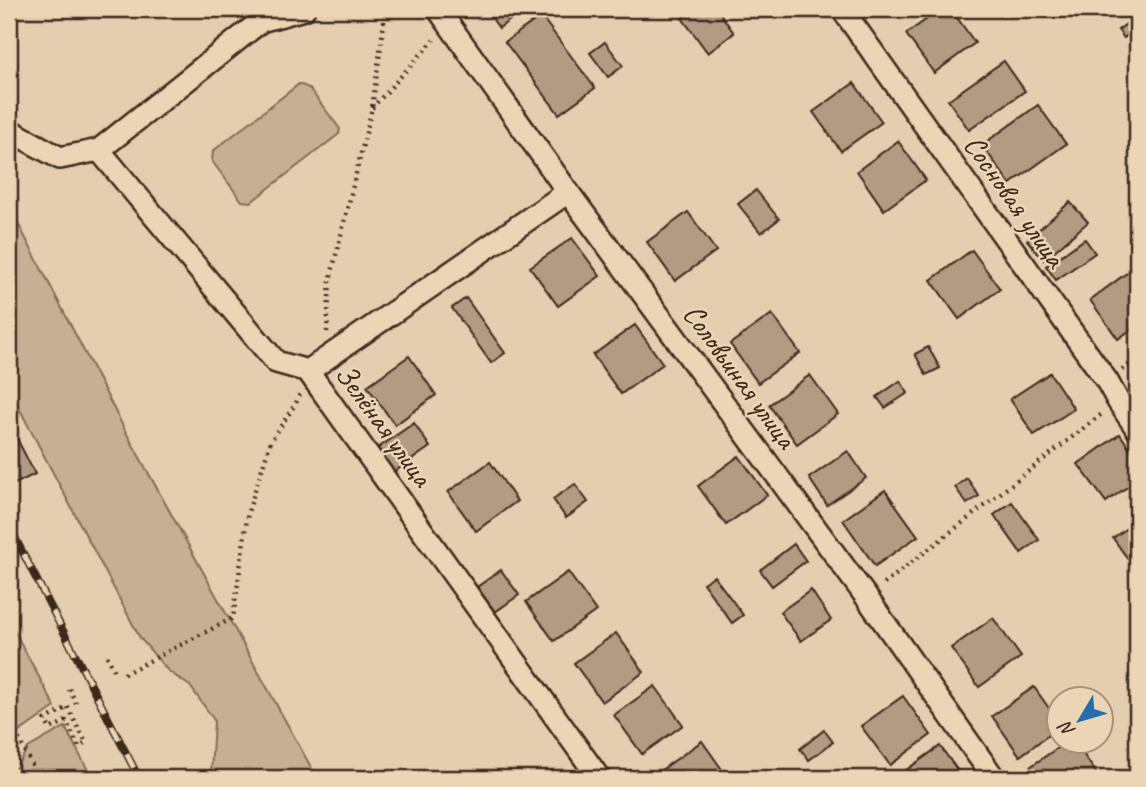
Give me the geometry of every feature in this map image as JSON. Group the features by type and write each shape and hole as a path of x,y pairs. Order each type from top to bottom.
{"street":[{"path":"9,130 60,158 99,150 261,21 304,9"},
{"name":"Сосновая улица","path":"842,9 1107,381 1137,429"},
{"name":"Соловьиная улица","path":"443,16 568,192 867,598 994,778"},
{"name":"Зелёная улица","path":"99,150 276,362 309,371 599,778"},
{"path":"309,371 568,192"}],"path":[{"path":"124,674 233,618 248,512 271,441 296,403 309,371 326,345 330,280 372,108 386,9"},
{"path":"372,108 443,16"},
{"path":"867,598 1118,401"},
{"path":"107,656 114,670"},
{"path":"69,689 76,703"},
{"path":"68,708 86,743 79,747 66,721 50,730 45,720 68,708"},
{"path":"9,720 39,778"}],"shaded area":[{"path":"299,84 309,88 340,129 339,134 251,202 242,201 212,161 213,151"},
{"path":"9,206 128,436 317,778 204,778 211,773 214,720 190,686 168,671 140,638 9,389"},
{"path":"9,621 55,707 9,739"},
{"path":"65,727 92,778 18,778 15,769 28,748"}],"building":[{"path":"485,9 509,9 514,17 499,28"},
{"path":"695,9 717,9 734,33 708,53 682,18"},
{"path":"941,9 951,9 975,43 934,73 906,34"},
{"path":"541,16 595,88 559,114 505,42"},
{"path":"1136,17 1137,27 1124,38 1118,30"},
{"path":"605,42 623,66 608,77 590,53"},
{"path":"1004,61 1025,91 969,130 948,100"},
{"path":"854,83 882,122 841,151 813,112"},
{"path":"1038,105 1066,144 1010,184 982,145"},
{"path":"898,141 926,180 884,210 857,171"},
{"path":"756,190 779,219 761,233 738,204"},
{"path":"1070,202 1088,222 1044,260 1027,240"},
{"path":"688,212 716,251 675,281 647,242"},
{"path":"572,238 600,276 558,306 530,267"},
{"path":"1085,239 1095,253 1056,280 1046,266"},
{"path":"972,250 1000,289 959,319 931,280"},
{"path":"1131,270 1137,278 1137,325 1118,339 1090,300"},
{"path":"466,298 505,353 491,363 452,308"},
{"path":"772,314 800,353 758,383 730,344"},
{"path":"635,325 663,364 621,394 593,355"},
{"path":"928,347 940,368 926,375 915,354"},
{"path":"409,356 436,395 395,425 367,386"},
{"path":"1050,373 1074,409 1034,435 1010,399"},
{"path":"810,375 838,414 797,444 769,405"},
{"path":"900,381 908,393 885,408 877,397"},
{"path":"9,423 35,474 15,484 9,473"},
{"path":"414,423 430,447 394,472 378,448"},
{"path":"1120,434 1137,459 1137,480 1106,502 1078,464"},
{"path":"848,451 866,478 827,505 809,478"},
{"path":"739,456 767,495 726,525 698,486"},
{"path":"490,462 517,501 476,531 448,492"},
{"path":"967,478 979,496 967,504 955,487"},
{"path":"575,484 588,502 566,518 553,499"},
{"path":"885,490 918,536 875,566 843,520"},
{"path":"1012,502 1039,540 1021,553 994,515"},
{"path":"1137,521 1137,572 1113,538"},
{"path":"794,544 806,561 772,586 760,570"},
{"path":"501,570 519,595 495,612 477,587"},
{"path":"568,572 596,611 554,641 526,602"},
{"path":"714,576 743,615 732,623 703,583"},
{"path":"811,590 831,620 801,641 780,612"},
{"path":"993,618 1021,657 979,687 951,648"},
{"path":"616,633 644,672 602,702 574,663"},
{"path":"655,686 683,725 642,754 614,715"},
{"path":"1034,687 1044,701 1044,738 1020,756 992,716"},
{"path":"903,696 931,735 890,765 861,726"},
{"path":"824,730 833,742 809,760 800,749"},
{"path":"702,741 728,778 650,778"},
{"path":"940,746 963,778 895,778"},
{"path":"1046,756 1085,756 1099,777 1038,778 1030,767"}],"railway":[{"path":"9,526 139,778"}]}
